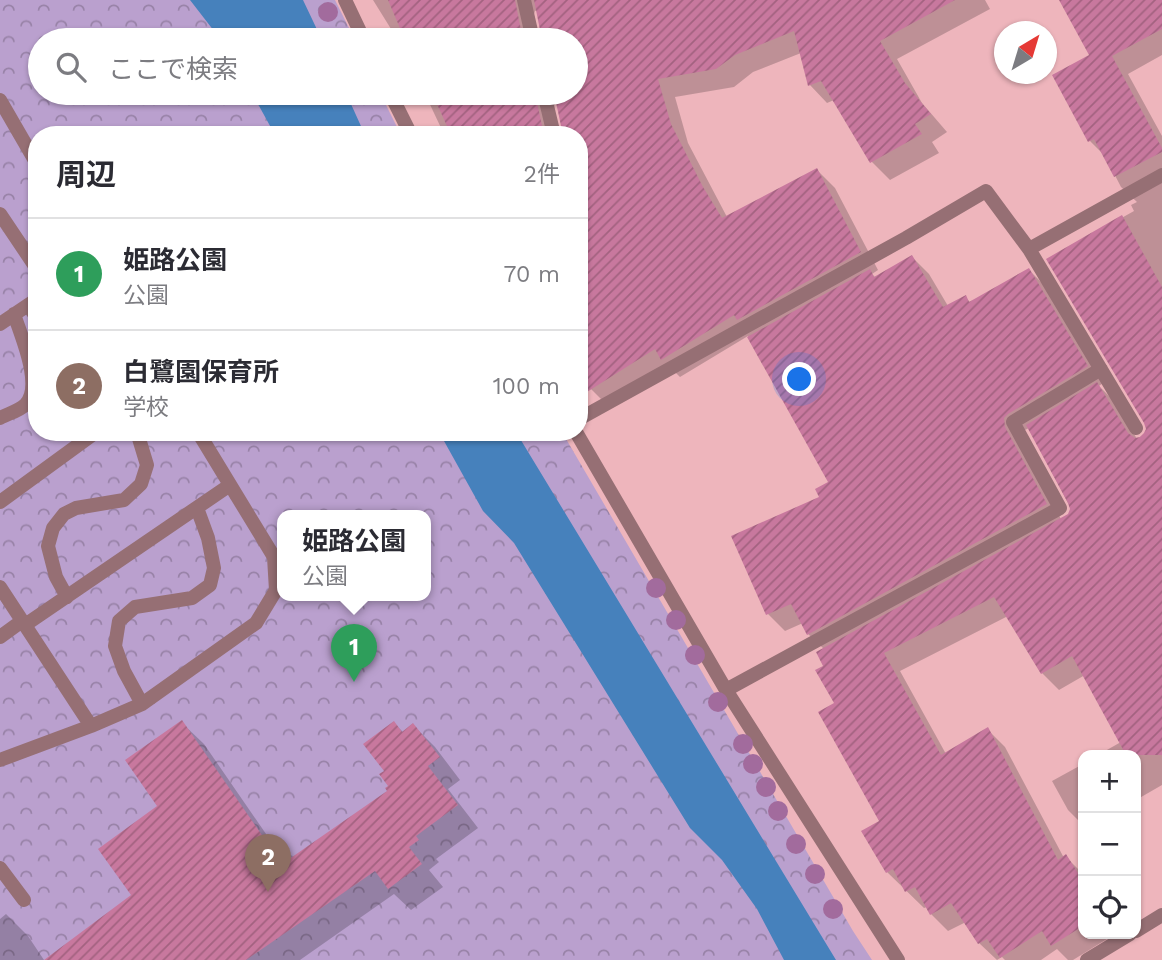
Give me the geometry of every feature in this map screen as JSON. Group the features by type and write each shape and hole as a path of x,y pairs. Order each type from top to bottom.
{"street":[{"path":"345,0 359,28"},
{"path":"524,0 530,28"},
{"path":"0,100 28,148"},
{"path":"396,105 406,126"},
{"path":"547,105 552,126"},
{"path":"1029,249 1162,175"},
{"path":"588,414 986,191 1029,249 1136,428"},
{"path":"0,214 28,256"},
{"path":"28,305 4,320 28,364"},
{"path":"726,690 1060,508 1013,422 1101,369"},
{"path":"0,418 24,406 28,400"},
{"path":"0,502 84,441"},
{"path":"67,597 56,577 48,546 53,527 64,514 76,508 124,500 141,484 146,465 139,441"},
{"path":"0,760 142,704 256,623 276,590 274,557 203,441"},
{"path":"581,441 726,690 898,960"},
{"path":"0,637 67,597 230,485"},
{"path":"142,704 124,671 115,646 119,621 135,607 192,598 210,585 214,568 208,538 197,508"},
{"path":"0,587 91,726"},
{"path":"0,868 24,900"},
{"path":"1141,928 1162,915"},
{"path":"1087,960 1122,939"}],"green space":[{"path":"0,0 335,0 349,28 28,28 28,105 386,105 396,126 28,126 28,441 567,441 872,960 0,960"}],"water":[{"path":"190,0 303,0 316,28 212,28"},
{"path":"259,105 351,105 361,126 270,126"},
{"path":"444,441 521,441 836,960 784,960 757,909 722,860 690,828 514,543 483,511"}],"building":[{"path":"388,0 515,0 521,28 400,28"},
{"path":"534,0 955,0 880,41 905,83 931,114 915,124 922,134 870,163 821,81 808,86 794,31 735,55 716,69 658,79 671,124 722,218 817,168 861,252 737,320 734,315 661,360 655,349 588,391 588,126 561,126 557,105 588,105 588,28 540,28"},
{"path":"1059,0 1162,0 1162,29 1112,56 1162,152 1114,177 1094,139 1088,142 1057,84 1057,72 1089,55"},
{"path":"437,105 538,105 542,126 447,126"},
{"path":"1122,215 1162,287 1162,755 1141,755 1141,750 1123,750 1072,656 1041,674 994,597 884,653 941,755 988,727 1058,860 1066,854 1078,873 1078,929 1051,946 1042,931 1000,958 987,939 978,944 951,903 930,915 915,887 905,892 893,869 886,873 861,831 879,821 818,712 834,703 815,670 823,666 816,652 1068,514 1068,503 1026,425 1097,382 1128,433 1135,438 1144,433 1144,423 1046,259"},
{"path":"912,255 943,307 966,295 969,302 1029,268 1088,366 1004,418 1005,427 1047,504 807,635 791,604 766,615 731,536 819,497 815,489 828,482 747,337 870,269 874,277"},
{"path":"182,720 282,864 387,791 385,788 388,786 379,774 384,771 363,744 394,721 402,732 413,723 440,757 428,766 458,805 416,836 419,840 409,847 422,864 388,889 375,871 246,960 44,960 131,895 98,849 157,806 125,760"}],"place":[{"name":"姫路公園","path":"354,682"},
{"name":"白鷺園保育所","path":"268,892"}]}
